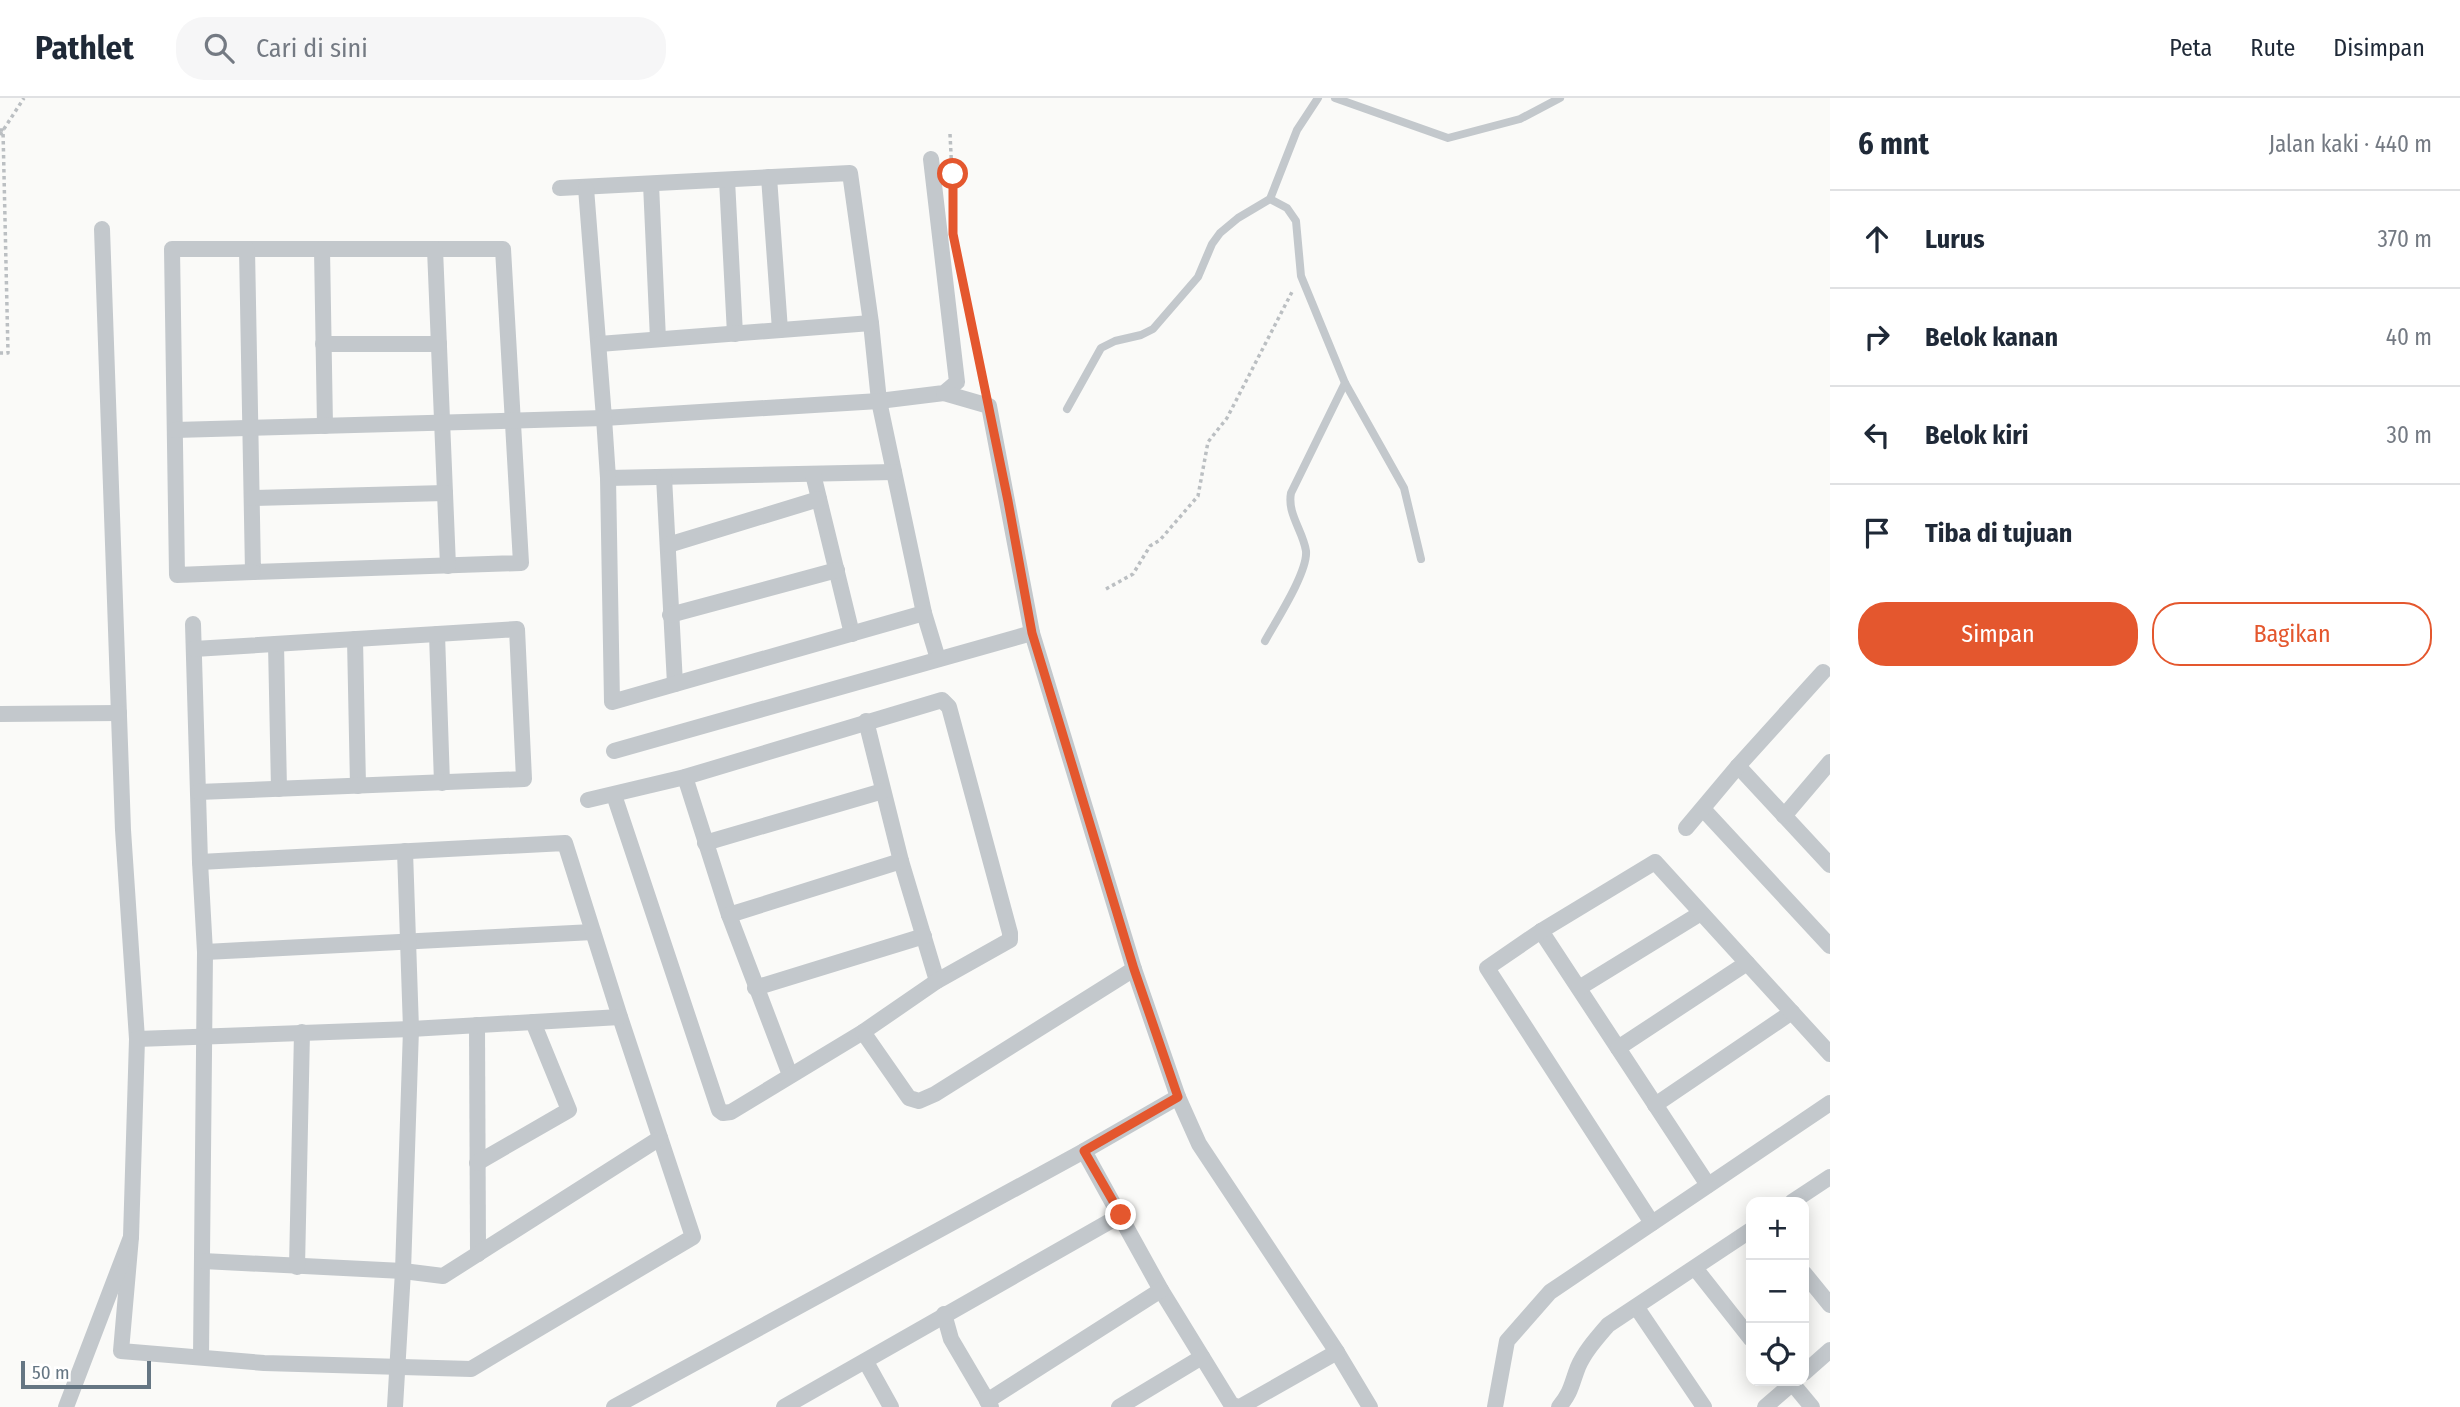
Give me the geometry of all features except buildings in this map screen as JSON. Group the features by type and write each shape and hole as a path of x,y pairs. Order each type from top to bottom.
{"street":[{"path":"930,159 957,382 944,393"},
{"path":"560,188 850,173 879,401 924,613 938,659"},
{"path":"769,177 780,330"},
{"path":"727,180 735,334"},
{"path":"651,184 658,340"},
{"path":"586,188 608,478 612,702 924,613"},
{"path":"102,229 123,830 137,1039 131,1237 121,1350 264,1363 471,1368 693,1237 565,843 200,862"},
{"path":"172,249 323,249 503,249 521,564 177,575 172,249"},
{"path":"247,249 253,572"},
{"path":"323,249 326,426"},
{"path":"435,249 448,566"},
{"path":"599,344 871,323"},
{"path":"323,344 439,344"},
{"path":"175,430 604,418 879,401 944,393 989,406 1032,633 1134,969 1178,1097 1199,1144 1337,1352 1370,1407"},
{"path":"608,478 894,472"},
{"path":"813,474 852,634"},
{"path":"663,477 675,684"},
{"path":"252,498 445,493"},
{"path":"668,545 819,499"},
{"path":"670,615 837,570"},
{"path":"193,624 206,1035 201,1357"},
{"path":"194,649 517,629 524,779 198,792"},
{"path":"614,751 1032,633"},
{"path":"437,634 442,783"},
{"path":"355,639 358,786"},
{"path":"276,644 279,789"},
{"path":"1686,828 1738,766 1828,671"},
{"path":"588,800 685,777 942,700 949,708 1010,940 937,981 863,1032 731,1112 723,1113 719,1110 614,795"},
{"path":"0,714 119,713"},
{"path":"866,721 901,861 937,981"},
{"path":"1784,816 1830,762"},
{"path":"1738,766 1830,865"},
{"path":"685,777 729,915 790,1075"},
{"path":"705,843 883,791"},
{"path":"1703,809 1830,946"},
{"path":"395,1407 403,1271 411,1029 405,852"},
{"path":"729,915 901,861"},
{"path":"1652,1223 1487,968 1541,931 1655,862 1830,1054"},
{"path":"1579,988 1701,913"},
{"path":"1541,931 1708,1185"},
{"path":"205,952 593,932"},
{"path":"755,988 924,936"},
{"path":"1618,1048 1747,963"},
{"path":"863,1032 909,1098 919,1101 935,1094 1134,969"},
{"path":"1656,1105 1792,1012"},
{"path":"137,1039 411,1029 620,1017"},
{"path":"477,1163 569,1110 533,1022"},
{"path":"477,1025 478,1254"},
{"path":"297,1267 302,1032"},
{"path":"614,1407 1178,1097"},
{"path":"1495,1407 1507,1341 1550,1292 1830,1102"},
{"path":"203,1261 403,1271 443,1276 660,1138"},
{"path":"1084,1151 1161,1290 1231,1404 1238,1407 1337,1352"},
{"path":"1800,1197 1830,1177"},
{"path":"795,1404 944,1314 1121,1215"},
{"path":"1566,1404 1579,1365 1592,1343 1608,1325 1746,1233"},
{"path":"65,1407 131,1237"},
{"path":"1695,1268 1746,1333"},
{"path":"1809,1279 1830,1305"},
{"path":"944,1314 951,1339 989,1404 1161,1290"},
{"path":"1637,1308 1704,1407"},
{"path":"1809,1368 1830,1350"},
{"path":"1119,1407 1202,1357"},
{"path":"866,1362 891,1407"},
{"path":"1765,1407 1788,1386"},
{"path":"1797,1386 1812,1407"}],"lane":[{"path":"1067,409 1101,348 1115,341 1141,335 1153,328 1198,276 1212,244 1220,233 1238,218 1270,199 1297,130 1318,98"},
{"path":"1335,98 1448,138 1520,119 1560,98"},
{"path":"1270,199 1287,208 1296,221 1301,276 1345,383 1404,488 1421,559"},
{"path":"1265,641 1305,566 1305,544 1289,505 1291,493 1345,383"}],"path":[{"path":"0,353 8,353 1,132 24,98"},
{"path":"950,134 953,195"},
{"path":"1106,589 1133,574 1150,546 1160,540 1198,496 1208,442 1227,418 1301,276"},
{"path":"964,287 989,406"}],"route":[{"path":"953,174 953,234 1032,633 1134,969 1178,1097 1084,1151 1121,1215"}]}
